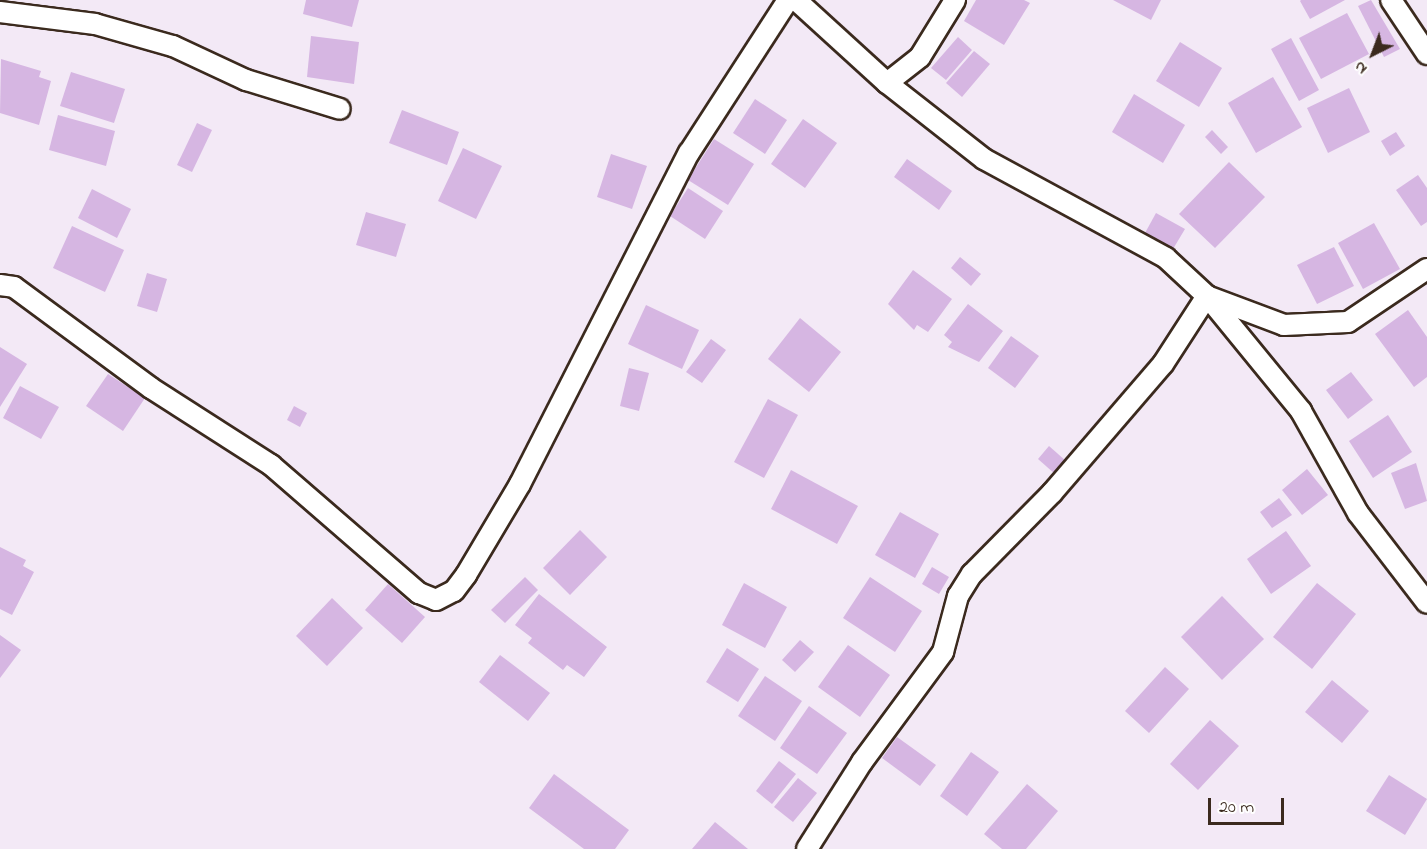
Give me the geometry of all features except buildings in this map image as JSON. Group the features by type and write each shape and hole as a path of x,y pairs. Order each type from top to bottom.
{"street":[{"path":"0,285 14,287 151,388 270,465 419,593 436,600 454,591 520,484 689,153 788,0"},
{"path":"796,0 887,83 984,159 1166,258 1207,296 1301,411 1358,513 1427,603"},
{"path":"887,83 920,57 955,0"},
{"path":"1392,0 1425,42"},
{"path":"0,12 95,24 173,46 246,80 340,109"},
{"path":"1207,296 1284,325 1348,322 1427,269"},
{"path":"807,849 862,762 943,652 958,596 972,574 1052,493 1163,364 1207,296"}]}
